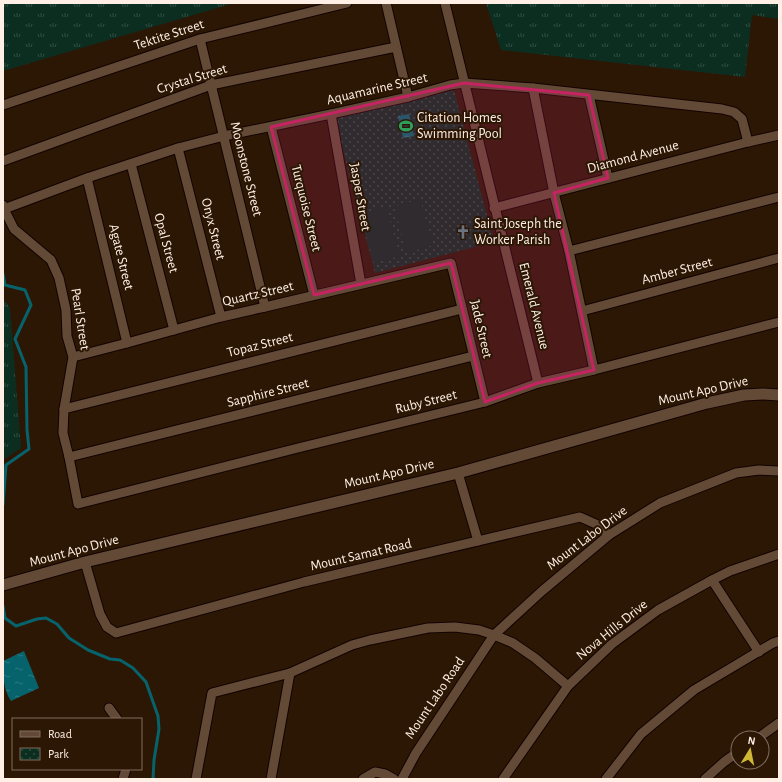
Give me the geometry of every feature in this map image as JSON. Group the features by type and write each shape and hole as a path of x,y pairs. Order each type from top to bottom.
{"street":[{"name":"Tektite Street","path":"3,106 200,39 347,3"},
{"path":"386,3 408,97"},
{"name":"Emerald Avenue","path":"445,3 538,383"},
{"name":"Moonstone Street","path":"200,39 265,307"},
{"name":"Crystal Street","path":"3,161 211,85 396,47"},
{"name":"Aquamarine Street","path":"3,207 178,148 224,136 408,97 450,85 464,83 533,88 722,109 734,112 742,119 748,142"},
{"path":"533,88 554,193 569,251 594,370"},
{"path":"589,95 608,178"},
{"name":"Jasper Street","path":"331,114 361,284"},
{"name":"Turquoise Street","path":"271,127 314,295"},
{"name":"Diamond Avenue","path":"494,208 779,135"},
{"name":"Onyx Street","path":"178,148 221,316"},
{"name":"Opal Street","path":"131,164 174,330"},
{"name":"Agate Street","path":"87,178 128,343"},
{"path":"569,251 779,197"},
{"name":"Pearl Street","path":"3,207 14,229 51,260 59,278 66,310 67,336 73,357 64,409 63,433 78,504"},
{"name":"Amber Street","path":"582,311 779,258"},
{"name":"Quartz Street","path":"73,357 221,316 451,263"},
{"name":"Jade Street","path":"451,263 484,402"},
{"name":"Topaz Street","path":"64,409 462,309"},
{"name":"Ruby Street","path":"78,504 484,402 538,383 779,322"},
{"name":"Sapphire Street","path":"69,457 473,356"},
{"name":"Mount Apo Drive","path":"4,585 85,562 458,473 707,403 744,394 779,395"},
{"name":"Mount Labo Drive","path":"494,635 542,590 609,535 660,503 736,473 759,470 779,471"},
{"path":"458,473 478,541"},
{"name":"Mount Samat Road","path":"85,562 100,614 107,627 116,633 304,582 580,517 598,525 609,535"},
{"name":"Nova Hills Drive","path":"504,779 568,686 612,644 658,610 712,580 730,571 779,554"},
{"path":"712,580 759,652"},
{"path":"196,779 212,693 290,673 352,645 370,640 428,628 455,627 479,630 513,643 536,658 568,686"},
{"name":"Mount Labo Road","path":"402,779 416,753 494,635"},
{"path":"606,779 641,734 694,690 779,641"},
{"path":"272,779 290,673"},
{"path":"109,708 116,718"},
{"path":"769,730 779,723"},
{"path":"705,779 730,758"},
{"path":"363,779 375,772 385,774 394,779"}],"highlighted area":[{"path":"464,83 589,95 608,178 554,193 594,370 538,383 485,402 451,263 314,295 271,127"}],"green space":[{"path":"3,3 234,3 3,71"},
{"path":"486,3 779,3 779,19 752,15 745,77 501,50"},
{"path":"454,90 494,242 375,273 334,116"},
{"path":"420,199 433,245 407,253 394,207"},
{"path":"386,207 400,256 374,263 360,214"},
{"path":"3,298 10,308 21,448 3,460"}],"water":[{"name":"Citation Homes Swimming Pool","path":"409,114 414,136 403,138 398,116"},
{"path":"24,651 39,688 11,701 5,687 3,677 3,661"}],"waterway":[{"path":"3,274 5,285 25,290 31,305 15,339 26,367 27,430 29,449 6,465 3,505"},
{"path":"3,606 5,618 16,626 37,619 46,618 57,624 69,638 88,650 110,659 120,660 133,668 146,682 158,716 159,729 154,760 153,779"}],"place":[{"name":"Citation Homes Swimming Pool","path":"406,126"},
{"name":"Saint Joseph the Worker Parish","path":"463,232"}]}
